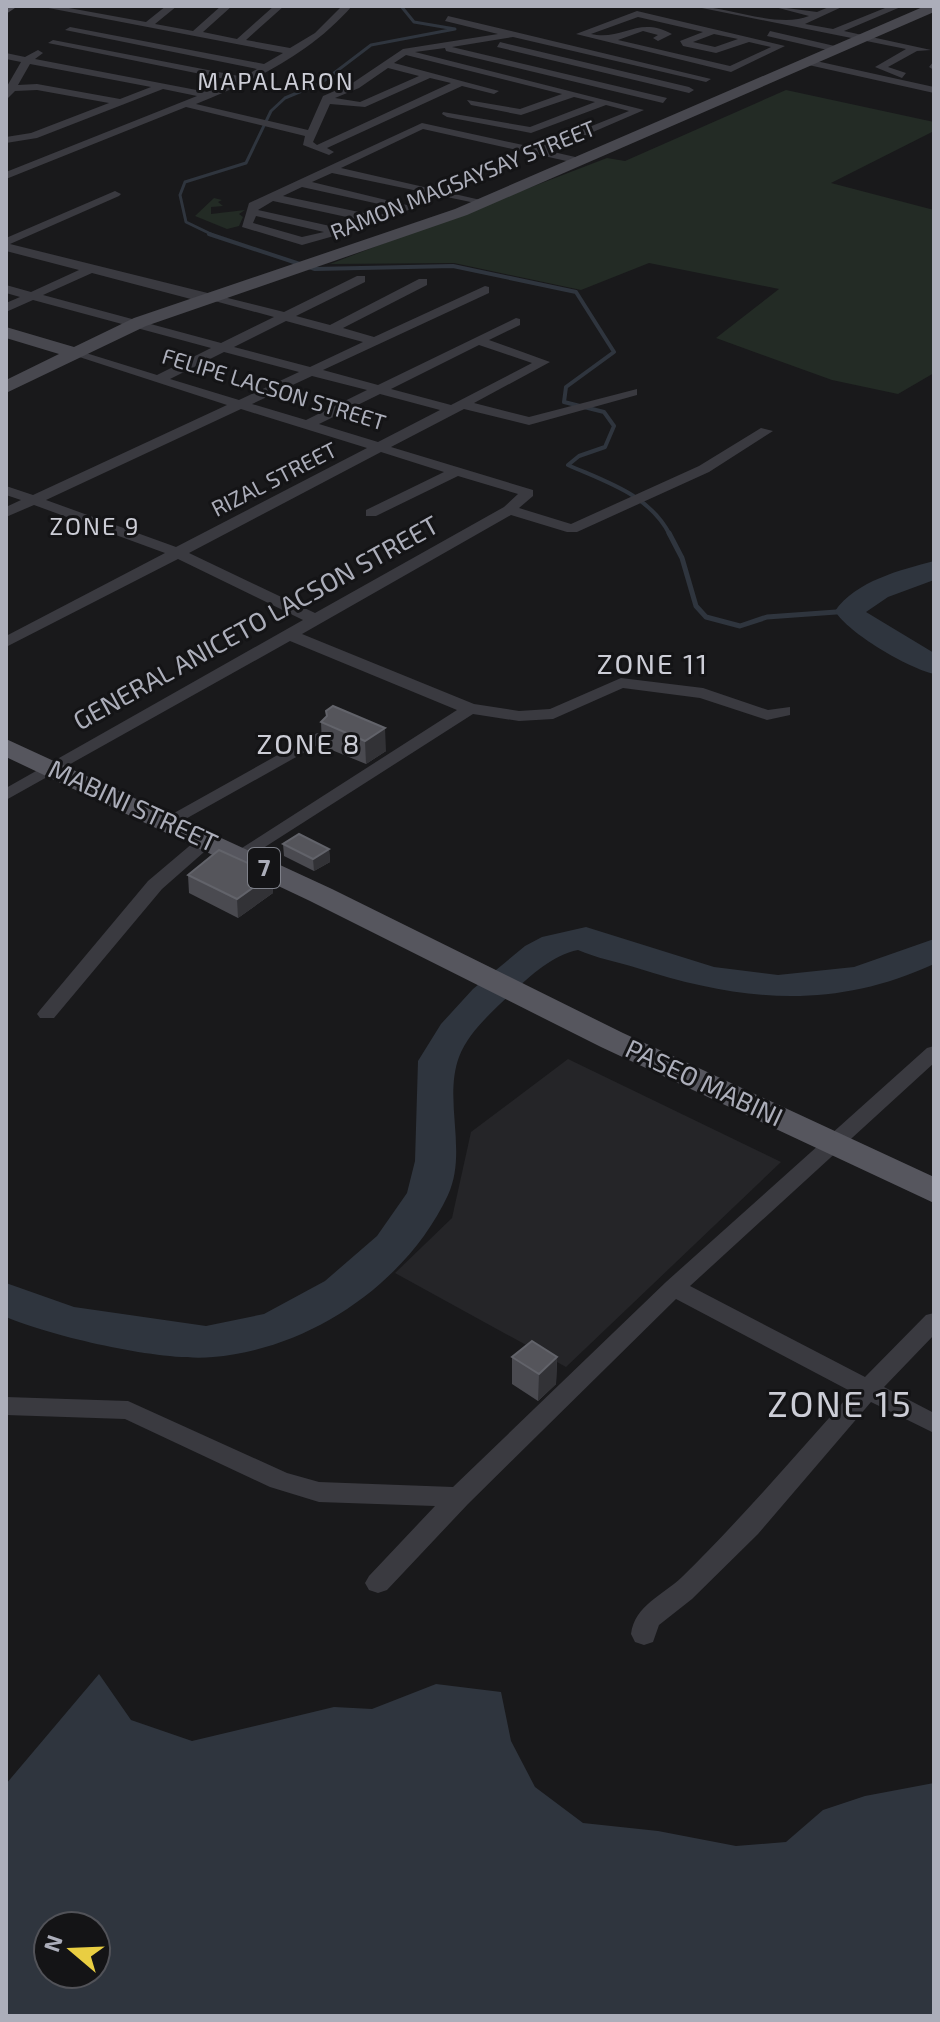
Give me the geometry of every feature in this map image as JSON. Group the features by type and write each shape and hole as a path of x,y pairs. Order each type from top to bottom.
{"main road":[{"path":"6,10 12,6"},
{"name":"RAMON MAGSAYSAY STREET","path":"6,387 140,322 481,203 860,36 934,7"},
{"name":"FELIPE LACSON STREET","path":"6,332 73,353"},
{"name":"MABINI STREET","path":"6,747 240,857 474,974"},
{"name":"PASEO MABINI","path":"474,974 934,1191"}],"street":[{"path":"43,6 67,7 295,52"},
{"path":"108,16 121,6"},
{"path":"150,23 172,6"},
{"path":"196,33 227,6"},
{"path":"240,41 279,6"},
{"path":"6,176 246,80 295,52 318,35 347,6"},
{"path":"637,6 836,49"},
{"path":"697,6 923,49"},
{"path":"734,14 754,6"},
{"path":"776,6 818,15"},
{"path":"793,26 839,6"},
{"path":"835,32 898,6"},
{"path":"9,92 28,59 94,13"},
{"path":"633,14 715,30 780,46 758,59 726,70 581,34 633,14"},
{"path":"448,19 706,79 689,90 540,151"},
{"path":"608,40 642,28 667,34 636,47"},
{"path":"70,30 268,68"},
{"path":"683,43 715,30"},
{"path":"325,100 355,86 402,53 514,34"},
{"path":"658,38 716,50 748,39"},
{"path":"476,40 689,90"},
{"path":"934,41 923,49 880,67 934,82"},
{"path":"53,43 246,80"},
{"path":"436,46 663,100"},
{"path":"402,53 639,110"},
{"path":"6,56 212,96"},
{"path":"758,59 801,64 934,90"},
{"path":"385,64 494,91"},
{"path":"354,157 307,145 324,124 429,75"},
{"path":"441,195 379,220 297,240 246,225 253,205 518,80"},
{"path":"316,149 460,83"},
{"path":"9,92 37,87 119,102"},
{"path":"6,140 33,136 160,87"},
{"path":"471,102 521,112 573,94"},
{"path":"325,100 361,105"},
{"path":"324,124 325,100"},
{"path":"447,114 531,130 605,102"},
{"path":"189,105 271,124 324,124"},
{"path":"422,126 580,161"},
{"path":"330,169 481,203"},
{"path":"299,183 409,207"},
{"path":"6,244 115,194"},
{"path":"272,197 379,220"},
{"path":"6,244 88,270 285,316 375,341"},
{"path":"6,308 88,270"},
{"path":"159,379 361,279"},
{"path":"332,329 423,282"},
{"path":"6,289 140,322 382,389 522,421 632,392"},
{"path":"6,513 485,290"},
{"path":"309,424 516,322"},
{"name":"RIZAL STREET","path":"6,642 543,362 478,341"},
{"name":"FELIPE LACSON STREET","path":"73,353 528,493"},
{"path":"509,510 569,530 644,499 730,456 766,431"},
{"path":"371,513 459,470"},
{"path":"6,490 178,553 316,620"},
{"name":"GENERAL ANICETO LACSON STREET","path":"6,795 509,510 528,493"},
{"path":"288,634 470,709 519,716 553,714 621,683 727,698 767,715 784,711"},
{"path":"240,857 470,709"},
{"path":"167,822 317,738"},
{"path":"47,1014 155,885 206,841"},
{"path":"378,1583 459,1497 674,1288 836,1145 934,1052"},
{"path":"674,1288 934,1424"},
{"path":"644,1634 646,1620 683,1592 749,1527 868,1389 934,1321"},
{"path":"6,1406 128,1410 279,1480 319,1492 459,1497"}],"shaded area":[{"path":"786,90 934,122 934,131 831,183 934,210 934,373 898,394 832,380 716,338 779,289 649,263 581,290 454,263 330,264 607,158 625,161"},
{"path":"214,198 222,200 218,202 223,206 211,207 211,214 245,210 239,214 243,217 239,226 227,229 195,216"},
{"path":"568,1059 781,1162 566,1367 395,1273 452,1218 471,1132"},
{"path":"99,1674 131,1720 192,1741 334,1707 372,1709 436,1684 501,1692 511,1741 535,1787 583,1823 658,1831 736,1846 786,1842 823,1810 865,1796 934,1783 934,2016 6,2016 6,1784"}],"building":[{"path":"333,706 385,728 365,741 321,722 327,716 326,711"},
{"path":"299,834 329,849 313,859 283,844"},
{"path":"219,850 272,874 237,899 188,875"},
{"path":"532,1341 557,1357 539,1374 512,1357"}],"waterway":[{"path":"215,236 186,222 180,195 185,182 246,163 271,111 285,98 321,83 371,45 455,29 414,22 401,6"},
{"path":"209,234 215,236"},
{"path":"215,236 315,269 453,266 576,292 614,352 566,387 564,402 604,412 614,426 605,447 579,456 568,465 626,491 651,510 670,535"},
{"path":"669,533 682,558 696,606 706,617 740,626 767,617 850,611"},
{"path":"934,570 878,591 850,611 863,626 934,665"},
{"path":"6,1298 46,1315 74,1322 167,1339 206,1342 249,1335 280,1325 341,1292 393,1246 413,1221 428,1193 436,1161 436,1077 444,1048 486,997 522,965 551,946 586,938 593,944 708,977 751,985 778,986 805,986 858,978 884,971 934,950"}],"district":[{"name":"MAPALARON","path":"276,82"},
{"name":"ZONE 9","path":"95,527"},
{"name":"ZONE 11","path":"653,664"},
{"name":"ZONE 8","path":"309,744"},
{"name":"ZONE 15","path":"840,1404"}]}
